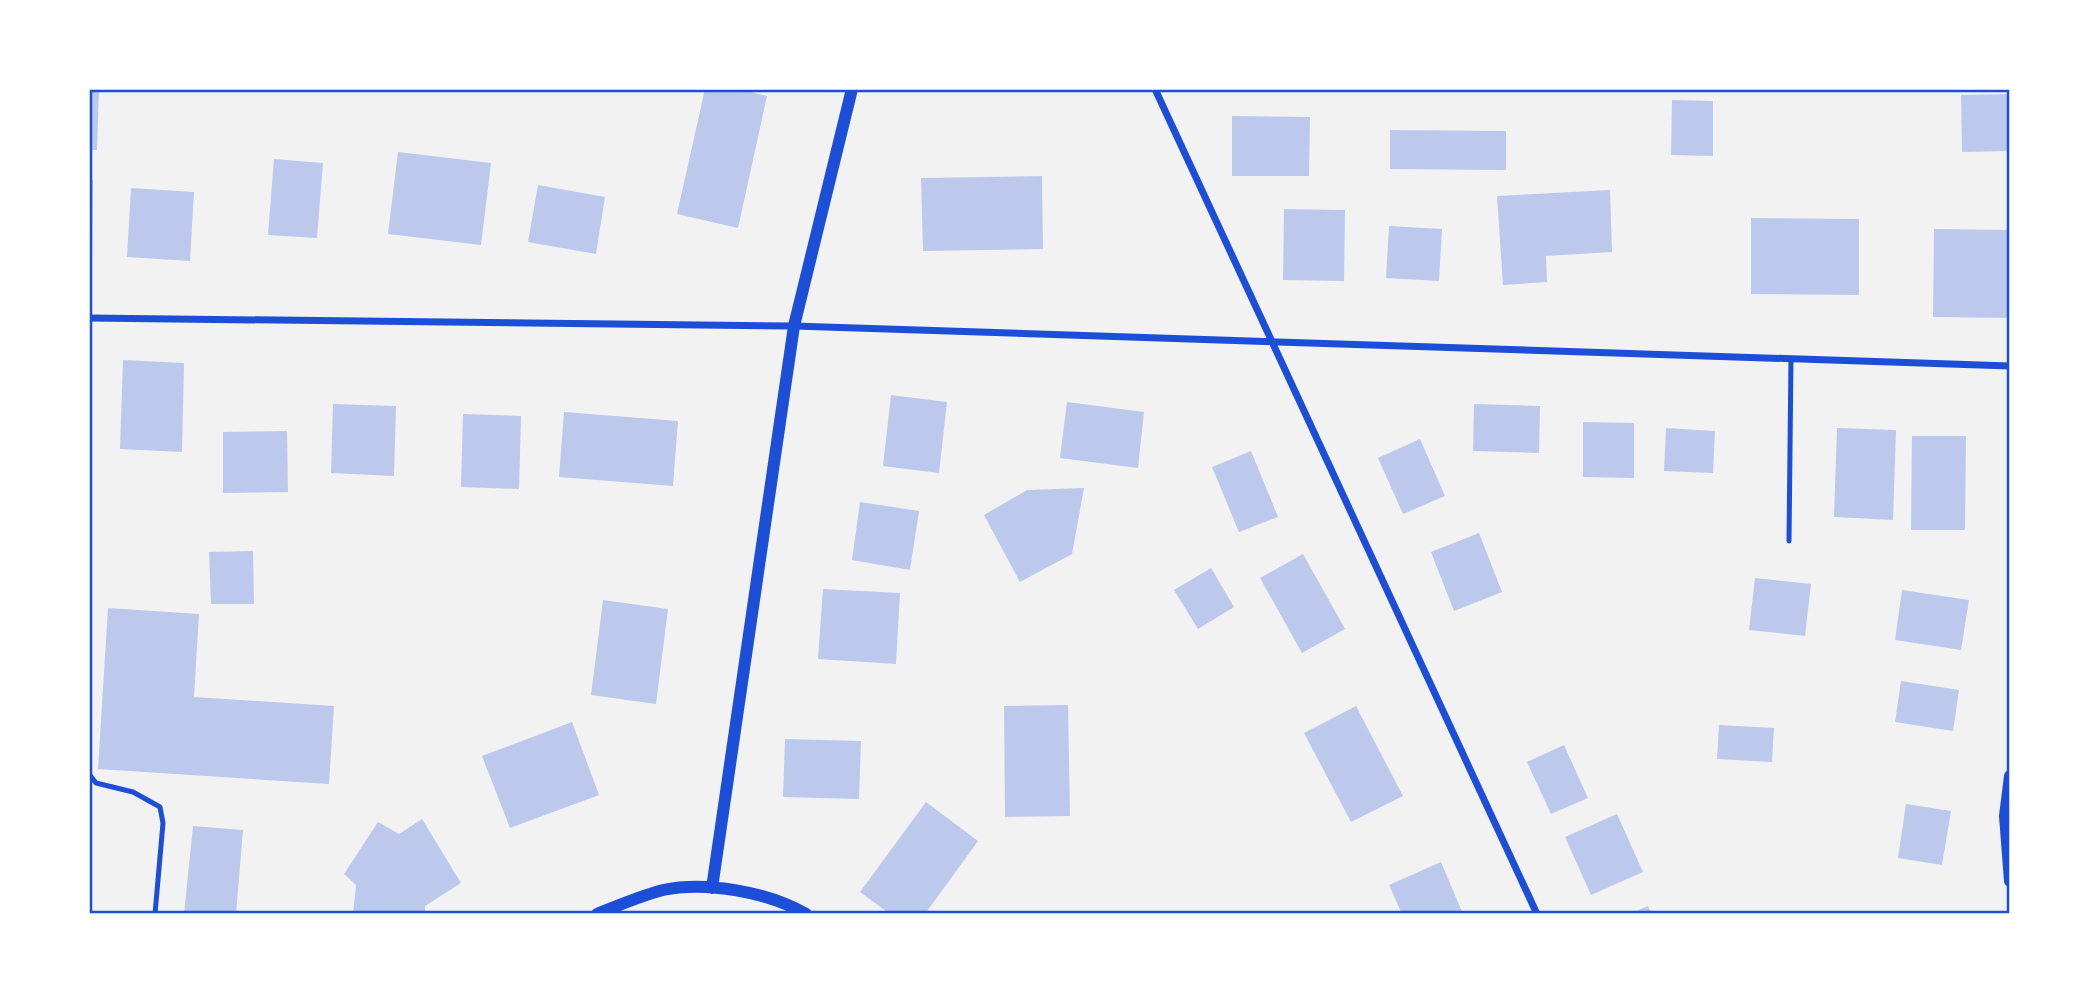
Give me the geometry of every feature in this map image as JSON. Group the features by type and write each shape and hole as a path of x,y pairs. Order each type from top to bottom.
{"street":[{"path":"712,888 794,326 852,89"},
{"path":"1155,89 1537,914"},
{"path":"89,318 794,326 2010,366"},
{"path":"2010,776 2004,816 2010,881"},
{"path":"597,914 633,899 666,890 712,888 744,891 788,903 806,914"}],"lane":[{"path":"1789,541 1791,359"},
{"path":"89,774 96,783 132,792 160,807 163,823 155,914"}],"building":[{"path":"89,89 99,89 97,150 89,150"},
{"path":"705,89 739,89 767,96 738,228 677,214"},
{"path":"2010,94 2010,151 1962,152 1961,95"},
{"path":"1672,100 1713,101 1713,156 1671,155"},
{"path":"1232,116 1310,117 1309,176 1232,176"},
{"path":"1390,130 1506,131 1506,170 1390,169"},
{"path":"398,152 491,163 481,245 388,234"},
{"path":"274,159 323,163 317,238 268,235"},
{"path":"1042,176 1043,249 923,251 921,178"},
{"path":"89,179 93,180 92,260 89,260"},
{"path":"538,185 605,197 596,254 528,242"},
{"path":"131,188 194,192 190,261 127,257"},
{"path":"1610,190 1612,252 1546,256 1547,282 1503,285 1497,196"},
{"path":"1284,209 1345,210 1344,281 1283,280"},
{"path":"1751,218 1859,219 1859,295 1751,294"},
{"path":"1389,226 1442,229 1439,281 1386,278"},
{"path":"1934,229 2010,230 2010,318 1933,317"},
{"path":"123,360 184,363 182,452 120,449"},
{"path":"891,395 947,402 939,473 883,466"},
{"path":"1067,402 1144,412 1138,468 1060,458"},
{"path":"333,404 396,406 394,476 331,473"},
{"path":"1474,404 1540,406 1539,453 1473,451"},
{"path":"564,412 678,421 673,486 559,477"},
{"path":"463,414 521,416 519,489 461,487"},
{"path":"1583,422 1634,423 1634,478 1583,477"},
{"path":"1666,428 1715,431 1713,473 1664,471"},
{"path":"1837,428 1896,430 1893,520 1834,517"},
{"path":"287,431 288,492 223,493 223,432"},
{"path":"1912,436 1966,436 1965,530 1911,530"},
{"path":"1420,439 1445,496 1403,514 1378,458"},
{"path":"1251,451 1278,517 1239,532 1212,467"},
{"path":"1084,488 1072,554 1020,582 984,515 1027,490"},
{"path":"860,502 919,511 910,570 852,560"},
{"path":"1479,533 1502,592 1454,611 1431,552"},
{"path":"253,551 254,604 211,604 209,552"},
{"path":"1303,554 1345,629 1302,653 1260,578"},
{"path":"1211,568 1234,607 1198,629 1174,590"},
{"path":"1755,578 1811,584 1805,636 1749,630"},
{"path":"823,589 900,593 896,664 818,659"},
{"path":"1902,590 1969,600 1961,650 1895,640"},
{"path":"603,600 668,609 656,704 591,695"},
{"path":"108,608 199,614 194,697 334,706 329,784 98,769"},
{"path":"1901,681 1959,690 1953,731 1895,722"},
{"path":"1068,705 1070,816 1005,817 1004,706"},
{"path":"1356,706 1403,796 1351,822 1304,733"},
{"path":"572,722 599,795 510,828 482,756"},
{"path":"1719,725 1774,728 1772,762 1717,759"},
{"path":"785,739 861,741 859,799 783,797"},
{"path":"1564,745 1588,798 1551,814 1527,762"},
{"path":"926,802 978,841 925,914 890,914 860,892"},
{"path":"1906,804 1951,811 1942,865 1898,858"},
{"path":"1617,814 1643,872 1591,895 1565,837"},
{"path":"422,819 461,883 425,906 425,914 353,914 356,885 344,874 378,822 399,834"},
{"path":"193,826 243,830 236,914 184,914"},
{"path":"1441,862 1463,914 1402,914 1389,885"},
{"path":"1648,906 1652,914 1630,914"}]}
